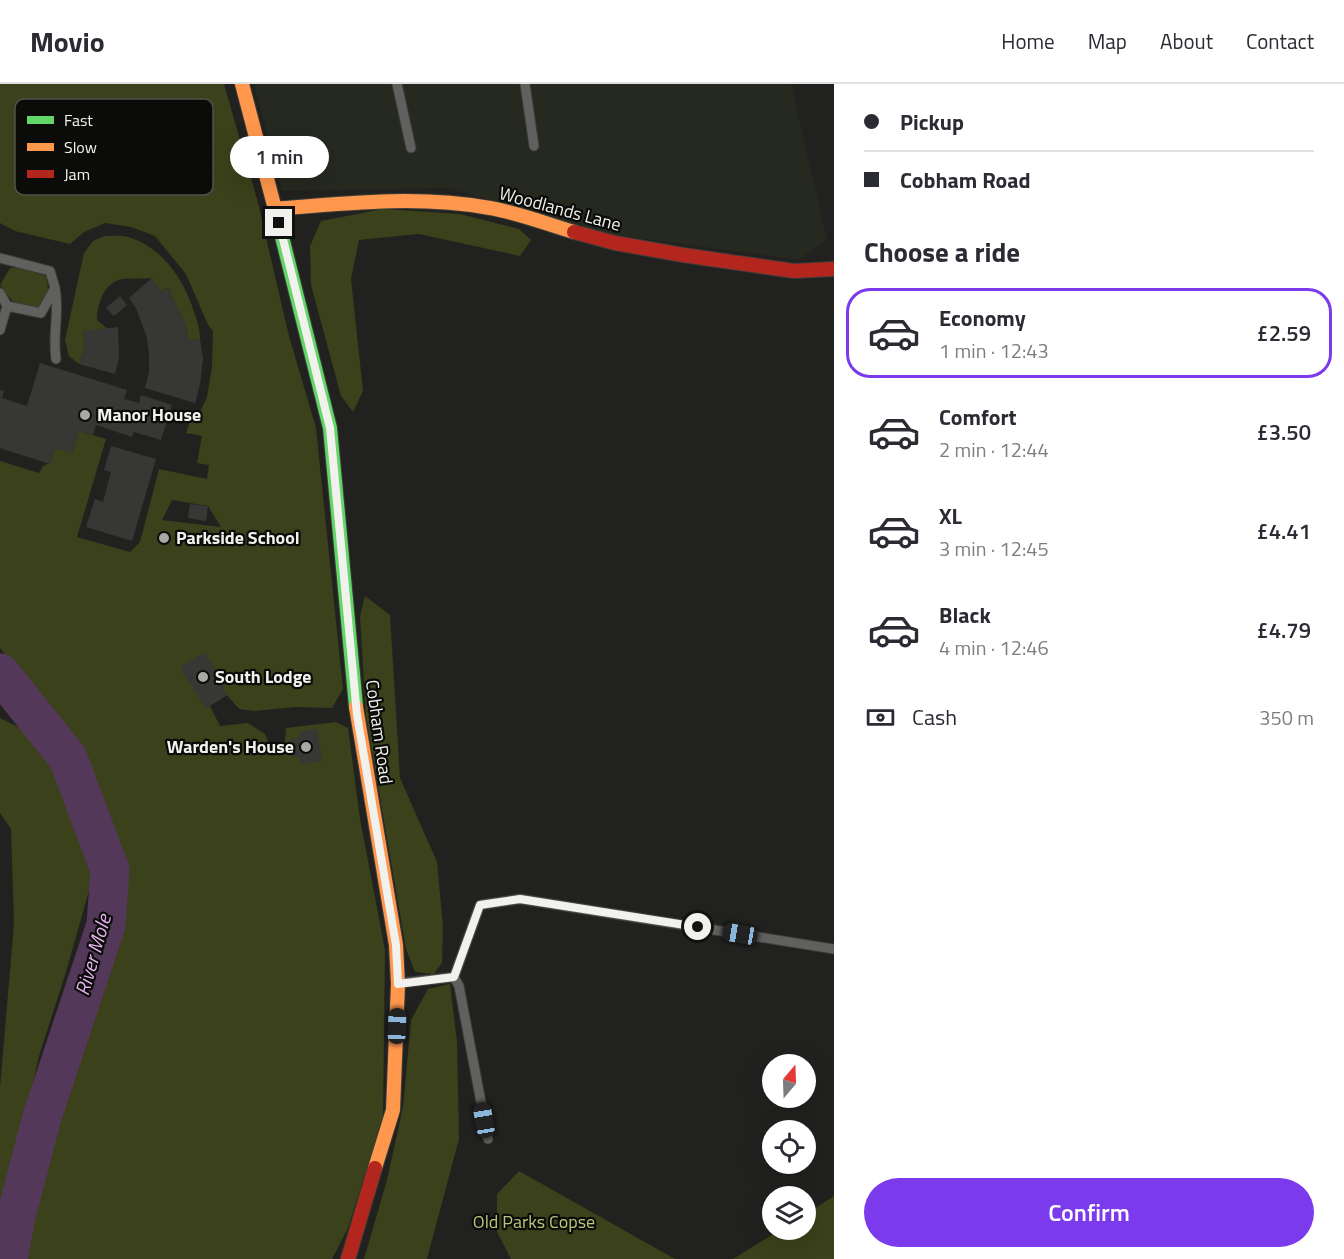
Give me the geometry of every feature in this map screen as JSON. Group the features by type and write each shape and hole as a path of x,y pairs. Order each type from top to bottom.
{"street":[{"name":"Cobham Road","path":"243,84 330,428 357,715 396,945 398,984 393,1110 348,1259"},
{"name":"Woodlands Lane","path":"275,209 352,202 447,203 490,208 615,243 682,255 794,271 834,269"}],"lane":[{"path":"397,84 411,148"},
{"path":"525,84 534,146"},
{"path":"0,258 50,271 58,306 54,341 56,359"},
{"path":"0,293 7,306 25,312 41,313 55,288"},
{"path":"0,330 7,306"},
{"path":"488,1139 459,986 454,977 480,905 520,899 834,949"},
{"path":"398,984 454,977"}],"shaded area":[{"path":"254,84 791,84 827,240 798,260 595,232 449,188 282,191"}],"green space":[{"path":"0,84 224,84 257,199 289,336 316,428 343,689 332,708 295,707 254,711 239,709 227,695 210,706 220,726 248,723 265,734 273,753 284,752 286,728 336,722 348,728 360,819 385,950 383,1117 348,1228 332,1259 21,1259 34,1192 64,1086 106,974 121,909 122,866 82,754 66,729 0,648 0,461 39,473 43,466 50,463 55,448 72,453 79,431 106,439 77,537 130,552 140,542 159,469 207,479 209,465 197,463 202,436 186,433 191,418 201,410 207,397 212,367 213,331 208,325 186,274 155,236 131,227 105,223 84,232 70,244 15,231 0,223","holes":["172,500 208,506 221,527 162,520"]},
{"path":"383,209 460,214 519,229 531,240 520,256 419,234 359,240 351,279 363,391 353,412 341,396 311,285 310,246 321,221"},
{"path":"104,236 125,236 139,241 167,262 181,282 191,303 200,339 189,341 185,324 168,288 161,292 152,278 123,279 116,281 106,289 98,307 97,320 108,329 83,331 85,348 79,364 69,356 65,340 84,253 93,241"},
{"path":"10,268 28,268 47,277 48,292 40,307 26,307 12,301 0,285"},
{"path":"365,596 390,615 400,778 437,862 443,926 442,963 434,974 415,972 406,949 366,716 360,616"},
{"path":"0,718 32,734 83,825 92,880 39,1056 17,1157 0,1259 0,1088 14,923 11,829 0,813"},
{"path":"450,984 457,1042 459,1139 427,1259 364,1259 387,1180 403,1107 411,1020 428,989"},
{"name":"Old Parks Copse","path":"519,1171 675,1259 511,1259 497,1232 497,1194"},
{"path":"834,1196 834,1259 733,1259 764,1240 816,1240 816,1208"}],"building":[{"path":"152,278 161,292 168,288 185,324 189,341 200,339 203,359 195,403 145,388 149,372 147,338 136,308 129,298"},
{"path":"120,296 127,305 114,316 106,308"},
{"path":"118,327 119,358 115,374 79,364 85,348 83,331"},
{"name":"Manor House","path":"40,363 127,390 124,399 139,403 141,395 172,405 161,440 134,432 132,437 96,425 93,435 79,431 72,453 55,448 50,464 0,448 0,390 4,391 2,398 27,406"},
{"path":"111,446 156,459 132,541 86,527 95,499 103,502 111,472 104,470"},
{"path":"190,504 208,506 206,521 188,518"},
{"name":"South Lodge","path":"205,652 225,687 223,688 227,695 205,708 180,667"},
{"name":"Warden's House","path":"317,729 322,761 301,764 299,756 294,757 291,739 301,737 300,731"}],"waterway":[{"name":"River Mole","path":"0,673 68,758 110,870 106,925 42,1117 16,1216 8,1259"}],"traffic: fast":[{"path":"275,209 330,428 356,707"}],"traffic: slow":[{"path":"242,84 275,209 383,201 463,204 501,210 574,232"},
{"path":"356,707 396,945 398,984 393,1110 375,1168"}],"traffic: jam":[{"path":"574,232 615,243 794,271 834,269"},
{"path":"348,1259 375,1168"}],"place":[{"name":"Manor House","path":"85,415"},
{"name":"Parkside School","path":"164,538"},
{"name":"South Lodge","path":"203,677"},
{"name":"Warden's House","path":"306,747"}],"route":[{"path":"279,223 330,428 357,715 396,945 398,984 454,977 461,952 480,905 520,899 698,927"}]}
